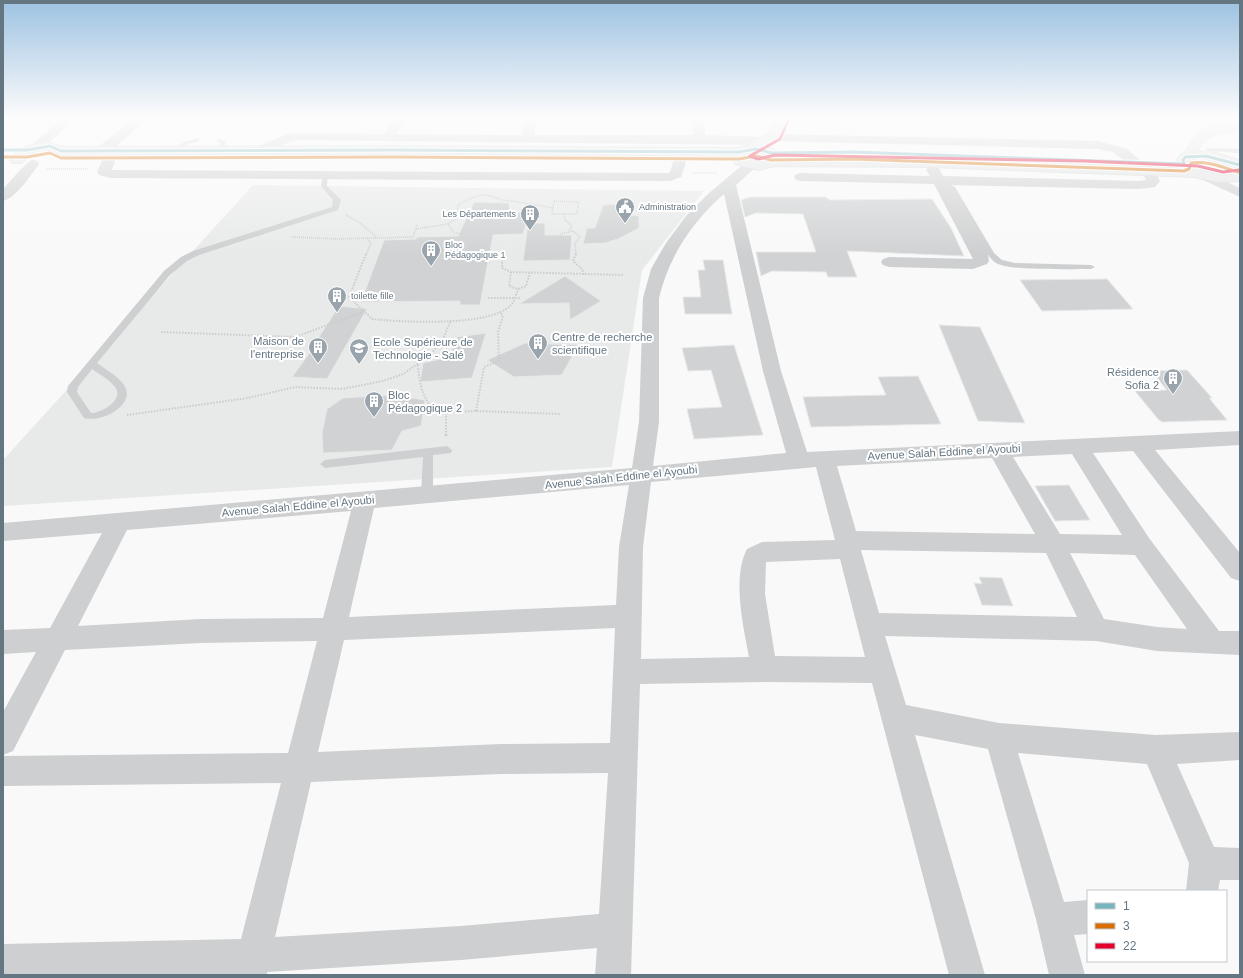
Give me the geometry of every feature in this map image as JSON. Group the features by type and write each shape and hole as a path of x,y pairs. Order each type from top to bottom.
{"main road":[{"path":"950,164 1148,170 1203,175"},
{"path":"1190,164 1203,175"},
{"path":"1224,164 1239,179"}],"street":[{"path":"3,197 22,178 32,164"},
{"path":"105,164 104,172 111,174 659,177 670,177 676,174 679,164"},
{"path":"613,975 614,930 624,758 631,548 649,422 651,298 654,278 668,250 693,217 728,184 741,164"},
{"path":"889,262 973,264 981,261 980,255 942,182 930,164"},
{"path":"801,177 942,182 1148,184 1153,181 1148,170"},
{"path":"1203,175 1239,179"},
{"path":"728,184 772,371 794,440 798,460"},
{"name":"Avenue Salah Eddine el Ayoubi","path":"3,532 119,523 824,458 1240,438"},
{"path":"1138,443 1240,572"},
{"path":"1078,446 1141,545 1212,643"},
{"path":"998,450 1053,543 1096,629"},
{"path":"824,458 849,545 881,670 896,717 967,975"},
{"path":"251,966 298,768 334,629 365,500"},
{"path":"3,741 119,523"},
{"path":"764,669 756,620 752,567 755,556 762,552 849,545 1053,543 1141,545"},
{"path":"3,642 201,631 334,629 628,616"},
{"path":"870,624 1096,629 1157,639 1212,643 1240,643"},
{"path":"626,672 764,669 881,670"},
{"path":"896,717 998,737 1156,750 1240,746"},
{"path":"998,737 1054,919 1067,975"},
{"path":"1156,750 1203,877 1240,864"},
{"path":"3,771 298,768 501,759 624,758"},
{"path":"1054,919 1087,917"},
{"path":"3,962 251,966 614,930"}],"lane":[{"path":"92,364 120,386 121,393 119,403 114,408 98,416 88,416 72,392 76,381 92,364 167,273 184,259 204,250 335,208 337,200 324,186 325,175"},
{"path":"942,182 953,188 991,254 999,262 1014,265 1091,267"},
{"path":"325,464 447,450"},
{"path":"427,494 428,452"}],"path":[{"path":"416,230 448,224 457,218 458,205 473,197 492,196 501,200 514,200 553,208"},
{"path":"554,201 579,202 577,214 564,214 552,214 554,201"},
{"path":"335,208 360,223 377,237"},
{"path":"564,214 565,220 572,226 569,231"},
{"path":"448,224 451,230 455,233 466,234"},
{"path":"268,230 284,236 304,239 347,240 413,236 417,225"},
{"path":"560,234 573,231 580,238 575,243 577,253 573,261 582,269 584,275"},
{"path":"367,238 371,243 349,297 368,317 379,320 451,320 484,317 500,312 510,306 518,289"},
{"path":"502,256 502,268 511,272 623,275"},
{"path":"511,272 509,286 518,289 526,286 530,273"},
{"path":"488,298 521,298"},
{"path":"161,332 295,337 363,312"},
{"path":"476,411 484,367 499,361 497,343 499,326 503,316 500,312"},
{"path":"114,408 118,414 132,415 248,398 294,387 342,389 364,386 404,374 418,365 438,348 451,320"},
{"path":"418,365 419,384 428,405 437,413 476,411 561,414"},
{"path":"446,412 447,450"}],"shaded area":[{"name":"Ecole Supérieure de Technologie - Salé","path":"253,185 704,191 642,270 612,467 3,506 3,460"}],"building":[{"path":"750,197 825,197 830,200 932,199 951,228 964,256 847,251 857,277 828,277 826,272 772,271 761,276 756,252 816,252 803,214 756,213 745,217 741,200"},
{"name":"Bloc Pédagogique 1","path":"474,202 509,203 510,212 530,213 523,234 493,235 480,305 460,305 460,301 361,302 384,240 416,239 417,237 458,236"},
{"name":"Administration","path":"626,204 627,215 639,216 639,228 618,239 605,243 583,244 587,228 595,228 603,205"},
{"path":"528,223 545,223 545,235 572,235 570,260 523,261"},
{"path":"703,260 723,260 732,314 685,314 683,297 701,297 698,270 705,270"},
{"path":"565,276 601,301 570,320 569,303 519,304"},
{"path":"1107,279 1133,309 1042,311 1020,280"},
{"name":"Maison de l'entreprise","path":"339,306 367,309 327,379 292,377 317,343 315,343"},
{"path":"939,325 980,327 1025,423 978,421"},
{"path":"486,333 472,378 420,382 423,363 450,357 457,337"},
{"name":"Centre de recherche scientifique","path":"525,343 578,345 562,375 514,377 487,360"},
{"path":"734,345 763,435 694,439 687,409 722,407 711,370 688,371 682,348"},
{"name":"Résidence Sofia 2","path":"1187,370 1212,398 1209,398 1227,420 1162,422 1135,391 1167,390 1151,371"},
{"path":"918,376 941,424 811,427 803,397 886,395 878,377"},
{"name":"Bloc Pédagogique 2","path":"391,395 425,400 421,426 402,431 392,450 323,453 322,433 327,409 343,398"},
{"path":"1069,485 1090,520 1055,521 1035,486"},
{"path":"979,577 1002,578 1013,606 982,605 974,583 982,584"}],"transit line":[{"name":"3","path":"982,164 1184,171 1189,169 1191,164"},
{"name":"22","path":"1144,164 1198,166 1223,172 1239,170"},
{"name":"1","path":"1174,164 1184,164"},
{"name":"3","path":"1211,164 1238,172"},
{"name":"1","path":"1235,164 1240,165"}],"place":[{"name":"Administration","path":"625,224"},
{"name":"Les Départements","path":"530,231"},
{"name":"Bloc Pédagogique 1","path":"431,267"},
{"name":"toilette fille","path":"337,313"},
{"name":"Centre de recherche scientifique","path":"538,360"},
{"name":"Maison de l'entreprise","path":"318,364"},
{"name":"Ecole Supérieure de Technologie - Salé","path":"359,365"},
{"name":"Résidence Sofia 2","path":"1173,395"},
{"name":"Bloc Pédagogique 2","path":"374,418"}]}
